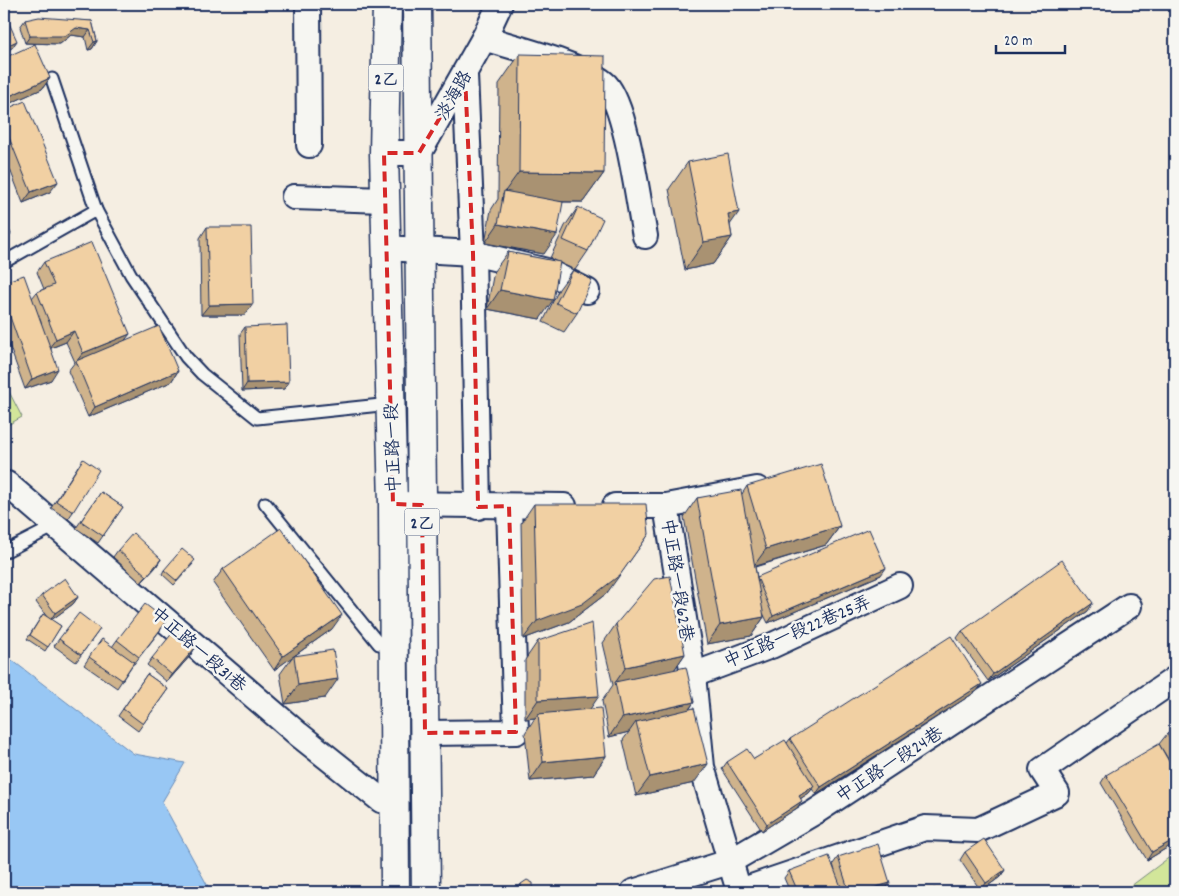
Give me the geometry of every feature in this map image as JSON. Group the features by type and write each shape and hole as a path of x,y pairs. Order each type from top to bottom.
{"main road":[{"name":"中正路一段","path":"387,4 384,153 393,504 395,892"},
{"name":"中正路一段","path":"417,4 426,892"}],"street":[{"path":"308,4 309,145"},
{"name":"淡海路","path":"419,152 465,75 500,4"},
{"path":"484,38 578,68 605,84 620,109 645,236"},
{"path":"465,75 473,253 478,507"},
{"path":"384,153 419,152"},
{"path":"294,196 385,200"},
{"path":"385,248 473,253 547,271 587,291"},
{"name":"中正路一段31巷","path":"7,484 298,734 381,800 396,802"},
{"path":"666,506 757,489"},
{"name":"中正路一段62巷","path":"393,504 478,507 666,506 693,674 702,767 738,892"},
{"path":"425,733 516,732 509,506"},
{"name":"中正路一段22巷25弄","path":"693,674 771,646 900,586"},
{"name":"中正路一段24巷","path":"634,892 729,862 815,812 1129,606"},
{"path":"738,892 925,828 978,830 1057,793 1042,770 1175,680"}],"lane":[{"path":"52,79 96,210 131,275 186,357 202,374 257,418 390,404"},
{"path":"4,262 96,210"},
{"path":"264,503 379,644 395,645"},
{"path":"4,552 55,526"}],"highlighted area":[{"path":"465,75 473,253 478,507 509,506 516,732 425,733 422,505 393,504 384,153 419,153"}],"green space":[{"path":"4,382 22,417 4,427"},
{"path":"1175,853 1175,892 1123,892"}],"water":[{"path":"4,654 134,754 185,763 162,802 211,892 4,892"}],"building":[{"path":"39,17 92,21 97,41 94,42 90,30 76,28 65,36 30,36 25,20"},
{"path":"9,23 17,41 4,47 4,25"},
{"path":"35,44 50,78 5,98 8,104 4,106 4,58"},
{"path":"520,54 605,56 604,173 519,172"},
{"path":"25,101 58,182 31,192 4,125 4,110"},
{"path":"728,154 739,212 728,214 732,237 704,242 688,162"},
{"path":"504,191 563,202 557,235 498,224"},
{"path":"578,207 603,219 588,251 563,240"},
{"path":"4,218 11,234 4,237"},
{"path":"207,227 251,227 253,304 209,305"},
{"path":"92,242 130,334 83,353 74,331 56,339 37,292 54,285 44,262"},
{"path":"508,252 560,262 553,300 500,290"},
{"path":"573,270 592,280 577,313 556,303"},
{"path":"24,275 58,369 32,379 4,300 4,282"},
{"path":"287,325 289,382 247,383 245,327"},
{"path":"159,326 178,371 95,407 76,361"},
{"path":"83,459 99,470 73,512 56,501"},
{"path":"821,464 840,526 766,549 747,486"},
{"path":"741,490 764,617 720,625 697,498"},
{"path":"101,492 123,507 103,536 81,521"},
{"path":"534,504 646,504 649,534 620,575 582,604 537,621"},
{"path":"281,528 342,615 283,656 223,569"},
{"path":"869,529 886,568 773,616 757,577"},
{"path":"133,533 161,559 147,576 118,550"},
{"path":"182,549 195,560 177,581 164,570"},
{"path":"1062,560 1093,603 993,674 962,631"},
{"path":"670,576 685,654 626,667 616,624 654,579"},
{"path":"65,578 78,597 55,613 42,595"},
{"path":"145,604 167,621 139,657 117,640"},
{"path":"79,613 100,629 81,655 59,639"},
{"path":"43,614 61,626 48,647 30,635"},
{"path":"592,623 599,696 538,700 538,641"},
{"path":"174,631 195,648 172,675 152,658"},
{"path":"951,636 982,684 821,787 790,739"},
{"path":"102,639 134,662 122,680 89,657"},
{"path":"333,650 338,679 298,685 294,656"},
{"path":"686,667 694,702 622,718 615,682"},
{"path":"147,674 168,689 143,724 123,709"},
{"path":"601,708 606,756 543,762 538,714"},
{"path":"694,708 708,764 650,777 636,722"},
{"path":"1175,729 1175,748 1167,734"},
{"path":"785,740 814,786 799,796 802,801 767,824 727,762 747,749 754,759"},
{"path":"1159,744 1175,772 1175,839 1152,852 1106,775"},
{"path":"984,839 1005,870 986,883 965,852"},
{"path":"878,844 890,883 859,892 849,892 838,857"},
{"path":"829,856 843,892 798,892 789,871"},
{"path":"527,880 533,883 533,889 529,892 522,891 521,884"},
{"path":"935,889 937,892 924,892"}]}
